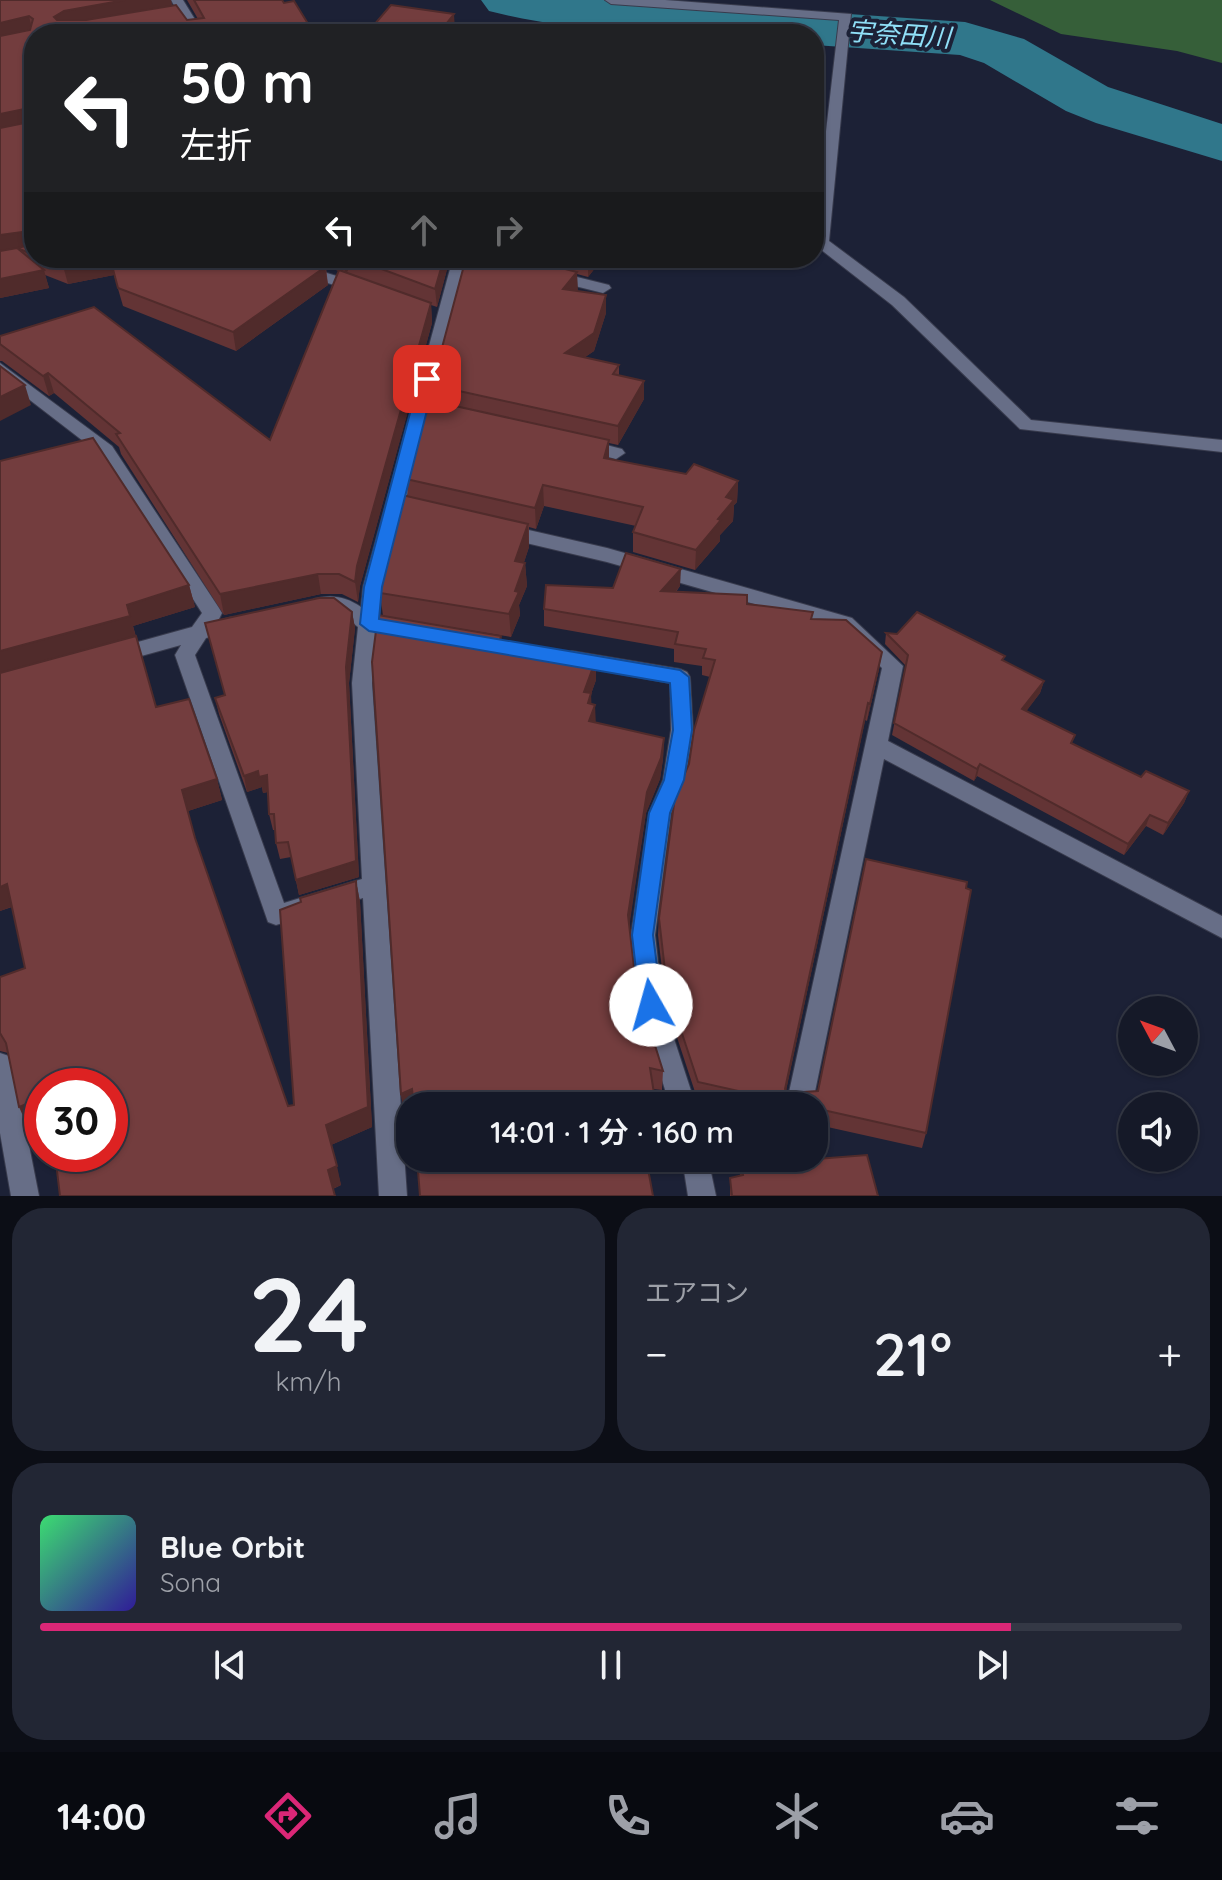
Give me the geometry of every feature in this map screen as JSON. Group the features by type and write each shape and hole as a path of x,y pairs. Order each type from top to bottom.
{"street":[{"path":"611,0 846,17 824,214"},
{"path":"824,251 898,301 1026,425 1222,446"},
{"path":"293,268 375,294"},
{"path":"393,1196 362,683 373,587 402,508 427,411 436,316 457,268"},
{"path":"534,272 603,288"},
{"path":"0,368 103,448 212,613 185,655 276,915 375,885"},
{"path":"571,443 616,453"},
{"path":"74,456 103,448"},
{"path":"485,527 607,555 845,623 893,666 802,1092"},
{"path":"307,607 342,604 369,624 422,633"},
{"path":"92,661 250,620"},
{"path":"543,654 680,677 682,730 674,780 660,813 643,935 651,1005 679,1092"},
{"path":"877,745 1222,928"},
{"path":"0,1064 25,1196"},
{"path":"698,1172 702,1196"}],"green space":[{"path":"990,0 1222,0 1222,63 1177,51 1061,34"}],"building":[{"path":"0,0 125,0 64,11 54,17 57,20 86,20 176,5 187,20 204,18 194,0 282,0 284,3 294,1 308,24 32,24 33,19 29,16 0,23"},
{"path":"391,5 454,14 446,24 375,24"},
{"path":"24,31 24,109 0,114 0,36"},
{"path":"24,123 24,232 0,235 0,128"},
{"path":"17,248 24,254 24,268 44,270 0,279 0,251"},
{"path":"113,268 324,268 233,332 118,288"},
{"path":"379,268 441,268 435,289"},
{"path":"463,268 561,268 577,272 563,289 606,295 594,333 565,353 619,365 613,374 644,381 618,426 432,385"},
{"path":"339,270 431,303 355,582 339,574 318,574 220,594 116,434 120,433 48,373 43,376 0,344 0,336 94,307 270,440"},
{"path":"0,366 25,385 0,397"},
{"path":"428,400 609,440 604,458 686,474 694,464 738,481 726,497 734,500 696,550 633,532 643,507 543,485 535,508 406,479"},
{"path":"93,438 189,585 127,605 130,616 0,651 0,461"},
{"path":"402,495 528,524 515,561 525,563 515,591 519,592 509,614 380,593 383,565"},
{"path":"626,553 681,569 661,591 747,595 747,604 813,612 811,619 846,620 882,652 868,703 785,1089 787,1092 743,1092 698,1082 667,988 659,918 675,796 689,764 694,730 715,660 703,658 706,649 675,644 678,632 544,609 546,585 613,588"},
{"path":"319,598 334,598 352,612 346,667 356,861 296,880 288,842 276,843 274,814 269,814 267,775 259,777 258,771 244,776 215,698 225,695 205,623"},
{"path":"917,612 1005,656 1002,660 1044,681 1022,709 1075,735 1071,743 1141,777 1146,771 1189,791 1168,823 1150,815 1128,844 980,764 977,769 894,723 908,655 886,633 897,634"},
{"path":"378,615 501,636 499,643 596,659 584,692 591,693 588,703 595,705 589,721 664,738 661,758 647,792 628,915 636,985 663,1071 650,1068 654,1092 412,1092 412,1089 401,1092 372,662"},
{"path":"136,636 156,707 189,699 217,779 182,790 195,838 288,1106 294,1105 280,910 301,902 300,898 356,881 368,1107 326,1125 337,1166 328,1170 335,1196 60,1196 57,1172 128,1172 128,1068 24,1068 24,1105 19,1107 6,1043 0,1033 0,977 25,968 7,884 0,887 0,673"},
{"path":"866,859 967,882 966,888 971,890 926,1133 828,1111 828,1092 803,1092 818,1091"},
{"path":"867,1155 878,1196 732,1196 730,1178 743,1175 742,1172 828,1172 828,1158"},
{"path":"418,1172 649,1172 653,1196 420,1196"}],"waterway":[{"name":"宇奈田川","path":"508,0 532,6 756,24"},
{"name":"宇奈田川","path":"824,29 965,39 1004,51 1087,99 1222,143"}],"route":[{"path":"427,379 373,587 369,624 680,677 682,730 674,780 660,813 643,935 651,1005"}]}
